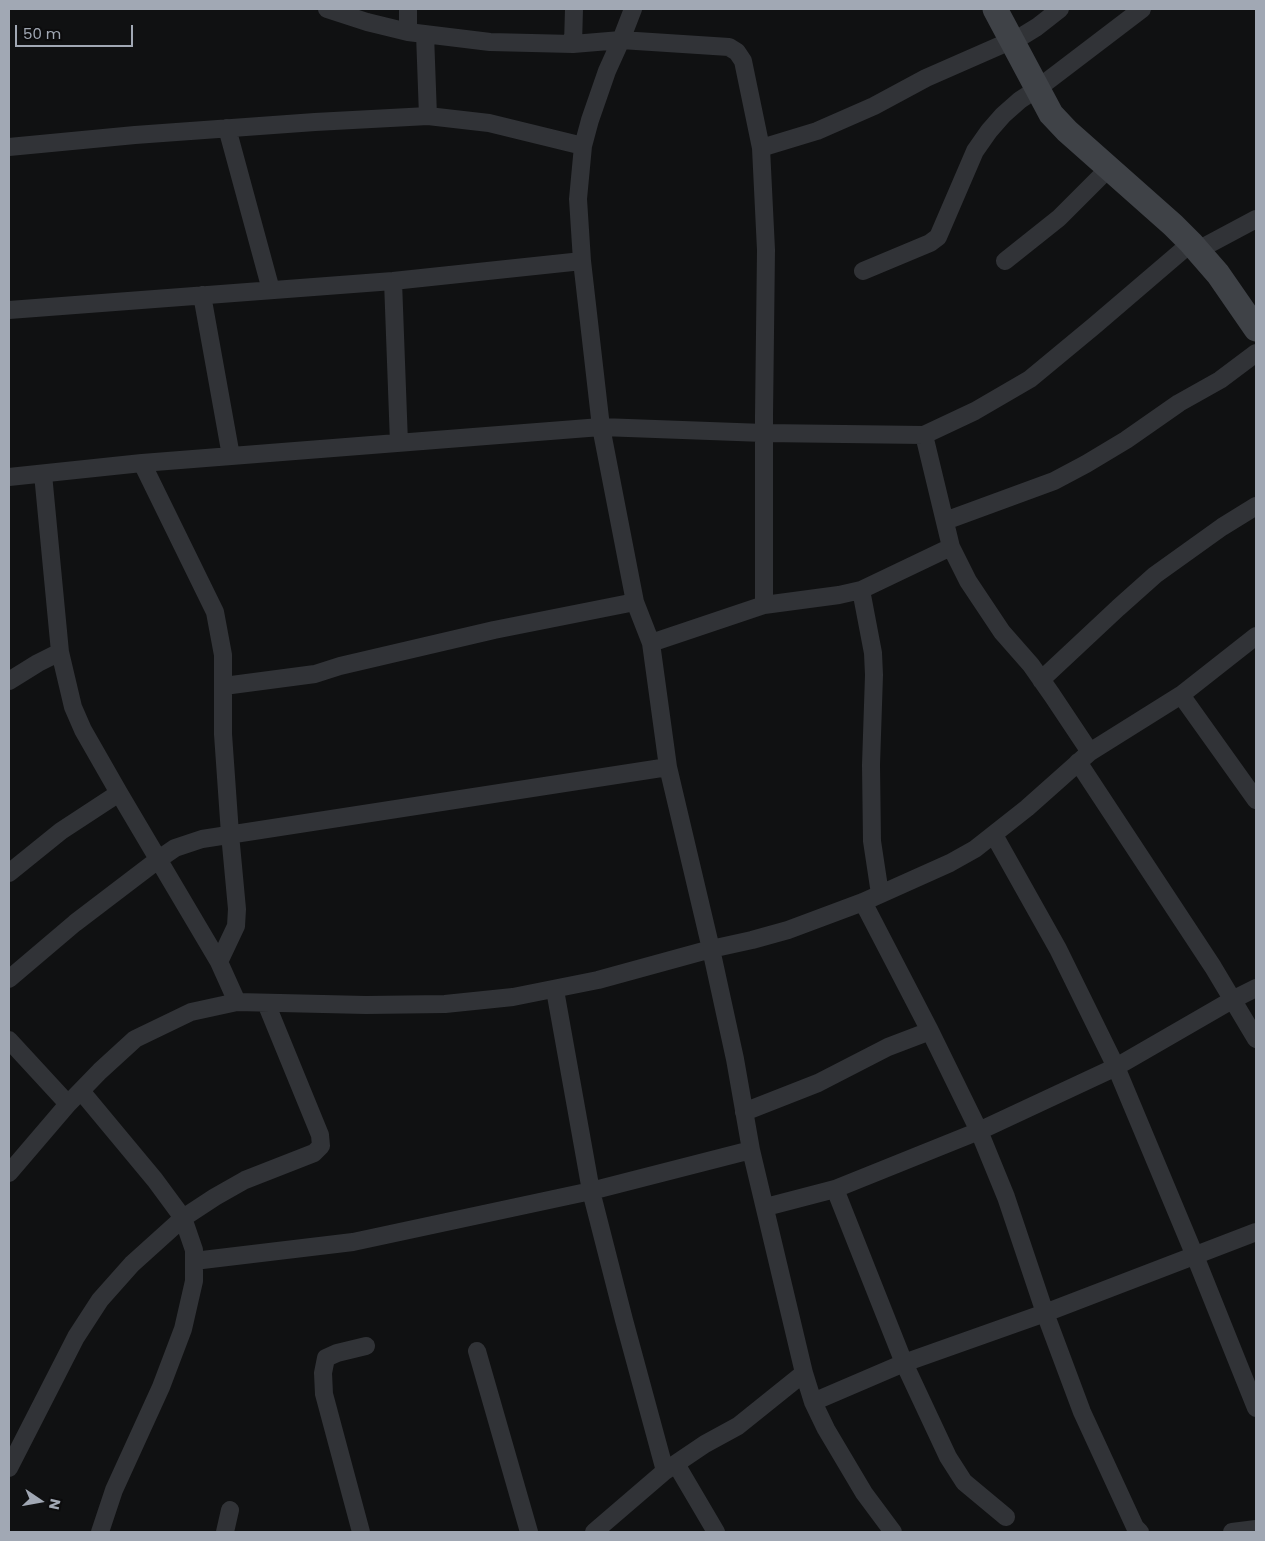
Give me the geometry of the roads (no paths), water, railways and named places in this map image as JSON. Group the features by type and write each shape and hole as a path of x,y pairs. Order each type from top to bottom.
{"street":[{"path":"327,9 367,22 416,33 490,42 573,44 621,40 729,47 737,52 743,61 761,148 766,250 764,605"},
{"path":"408,9 416,33 428,116"},
{"path":"573,44 574,9"},
{"path":"633,9 607,71 583,146 578,199 582,261 601,427 635,602 652,643 668,766 711,949 751,1150 804,1373 813,1402 826,1429 864,1493 892,1532"},
{"path":"995,9 1051,114 1067,132 1174,225 1218,274 1256,329"},
{"path":"761,148 817,131 874,106 926,78 1012,41 1038,27 1060,9"},
{"path":"863,272 930,243 938,237 975,151 1003,114 1142,9"},
{"path":"9,147 227,128 428,116 489,123 583,146"},
{"path":"227,128 272,290"},
{"path":"1006,262 1059,218 1109,168"},
{"path":"9,477 142,463 601,427 764,433 924,435 975,411 1030,379 1194,246 1256,219"},
{"path":"9,310 393,281 582,261"},
{"path":"393,281 400,443"},
{"path":"202,295 231,456"},
{"path":"945,521 1054,481 1086,464 1220,380 1256,353"},
{"path":"924,435 951,547 968,581 1002,632 1031,665 1041,680 1084,757 1256,1040"},
{"path":"142,463 215,612 223,655 223,734 230,834 238,910 236,926 219,962"},
{"path":"43,474 60,652 73,707 119,792 219,962 237,1002"},
{"path":"1041,680 1155,576 1222,527 1256,506"},
{"path":"652,643 764,605 839,595 861,590 951,547"},
{"path":"861,590 873,653 872,841 880,894"},
{"path":"224,686 315,674 340,666 494,630 635,602"},
{"path":"9,1174 68,1104 100,1071 135,1040 190,1012 237,1002 366,1005 445,1004 513,997 598,980 711,949 752,940 788,930 863,902 950,863 975,849 994,835 1084,757 1181,695 1256,636"},
{"path":"9,681 60,652"},
{"path":"1181,695 1256,800"},
{"path":"9,979 75,923 159,859 175,848 202,839 668,766"},
{"path":"9,873 61,831 119,792"},
{"path":"994,835 1058,949 1116,1066 1256,1408"},
{"path":"863,902 979,1131 1006,1198 1045,1313 1082,1412 1136,1528 1140,1532"},
{"path":"766,1207 835,1189 979,1131 1116,1066 1256,988"},
{"path":"555,990 591,1191 624,1320 671,1467 716,1532"},
{"path":"9,1468 76,1337 100,1300 132,1264 183,1218 215,1196 245,1180 314,1153 321,1146 320,1135 266,1003"},
{"path":"744,1112 818,1083 888,1047 930,1031"},
{"path":"9,1040 68,1104"},
{"path":"81,1091 155,1180 183,1218 194,1250 194,1281 183,1329 161,1387 114,1490 100,1532"},
{"path":"194,1262 353,1242 591,1191 751,1150"},
{"path":"835,1189 904,1363 948,1457 964,1482 1006,1517"},
{"path":"813,1402 904,1363 1045,1313 1256,1232"},
{"path":"361,1532 324,1394 323,1374 326,1358 337,1353 366,1346"},
{"path":"477,1351 529,1532"},
{"path":"594,1532 671,1467 705,1444 738,1426 804,1373"},
{"path":"225,1532 230,1510"},
{"path":"1232,1532 1256,1529"}]}
